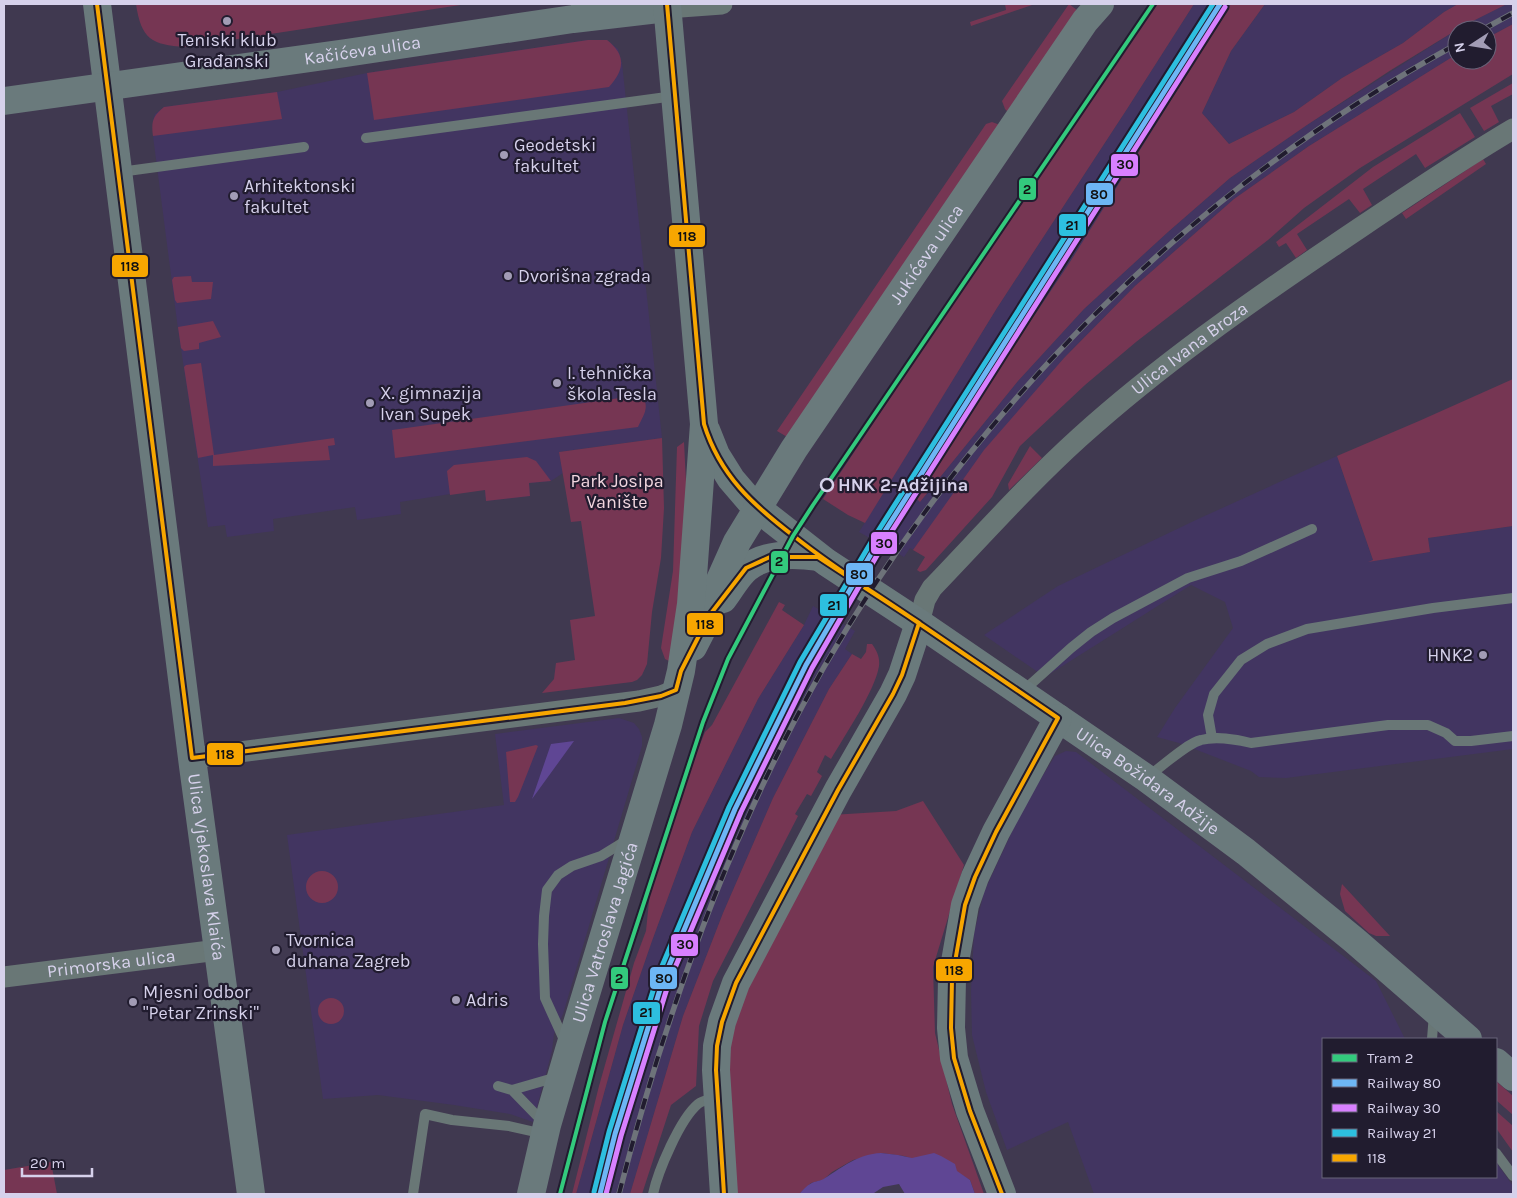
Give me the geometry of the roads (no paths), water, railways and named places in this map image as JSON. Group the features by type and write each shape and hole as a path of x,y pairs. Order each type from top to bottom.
{"street":[{"name":"Ulica Vjekoslava Klaića","path":"98,4 192,758 251,1194"},
{"name":"Kačićeva ulica","path":"4,101 346,53 555,21 667,6 722,4"},
{"path":"667,6 704,424 691,604 679,680"},
{"name":"Jukićeva ulica","path":"709,616 716,589 737,542 800,441 1092,9"},
{"name":"Ulica Ivana Broza","path":"919,623 925,600 932,588 1004,511 1063,453 1142,384 1227,319 1288,276 1459,161 1513,129"},
{"name":"Ulica Božidara Adžije","path":"704,424 710,444 723,467 739,489 758,508 818,557 919,623 1146,778 1246,852 1354,940 1467,1038"},
{"path":"192,758 632,702 661,696 679,680 709,616 725,598 741,574 753,564 770,557 818,557"},
{"path":"724,1194 717,1096 717,1046 722,1022 736,983 838,790 893,694 902,675 919,623"},
{"name":"Ulica Vatroslava Jagića","path":"531,1194 568,1050 660,753 679,680"},
{"path":"1002,1194 970,1111 954,1058 951,1028 952,979 965,905 975,877 996,832 1058,718"},
{"name":"Primorska ulica","path":"4,977 218,950"},
{"path":"1497,1063 1513,1077"}],"lane":[{"path":"366,138 675,96"},
{"path":"118,172 304,147"},
{"path":"1022,693 1071,648 1113,618 1188,578 1241,561 1312,529"},
{"path":"1212,738 1208,715 1214,694 1241,660 1267,644 1307,629 1433,608 1513,598"},
{"path":"1146,778 1198,740 1212,738 1230,738 1251,743 1388,725 1428,725 1446,733 1455,740 1471,741 1513,736"},
{"path":"568,1050 545,998 542,944 548,890 558,874 572,866 601,856 633,836"},
{"path":"1432,1038 1434,1011"},
{"path":"498,1086 512,1090 562,1076"},
{"path":"512,1090 546,1130"},
{"path":"653,1194 672,1145 687,1116 699,1103 717,1096"},
{"path":"413,1194 425,1114 452,1120 546,1130"},
{"path":"1497,1154 1513,1176"}],"railway":[{"path":"1497,22 1513,13"},
{"path":"619,1194 637,1126 680,991 730,858 759,793 790,729 824,667 884,571 950,479 1021,393 1098,312 1180,236 1267,166 1360,102 1447,50"}],"tram line":[{"name":"2","path":"560,1194 605,1022 703,722 728,659 793,536 813,505 1153,4"}],"rail line":[{"name":"21","path":"594,1192 609,1132 657,978 729,807 800,662 873,539 1213,4"},
{"name":"80","path":"600,1194 615,1134 663,980 735,809 806,665 878,542 1220,4"},
{"name":"30","path":"606,1194 621,1136 669,982 741,812 812,668 883,545 1225,7"}],"place":[{"name":"Teniski klub Građanski","path":"227,21"},
{"name":"Geodetski fakultet","path":"504,155"},
{"name":"Arhitektonski fakultet","path":"234,196"},
{"name":"Dvorišna zgrada","path":"508,276"},
{"name":"I. tehnička škola Tesla","path":"557,383"},
{"name":"X. gimnazija Ivan Supek","path":"370,403"},
{"name":"HNK 2-Adžijina","path":"827,485"},
{"name":"HNK2","path":"1483,655"},
{"name":"Tvornica duhana Zagreb","path":"276,950"},
{"name":"Adris","path":"456,1000"},
{"name":"Mjesni odbor \"Petar Zrinski\"","path":"133,1002"}],"park label":[{"name":"Park Josipa Vanište","path":"617,491"}]}
